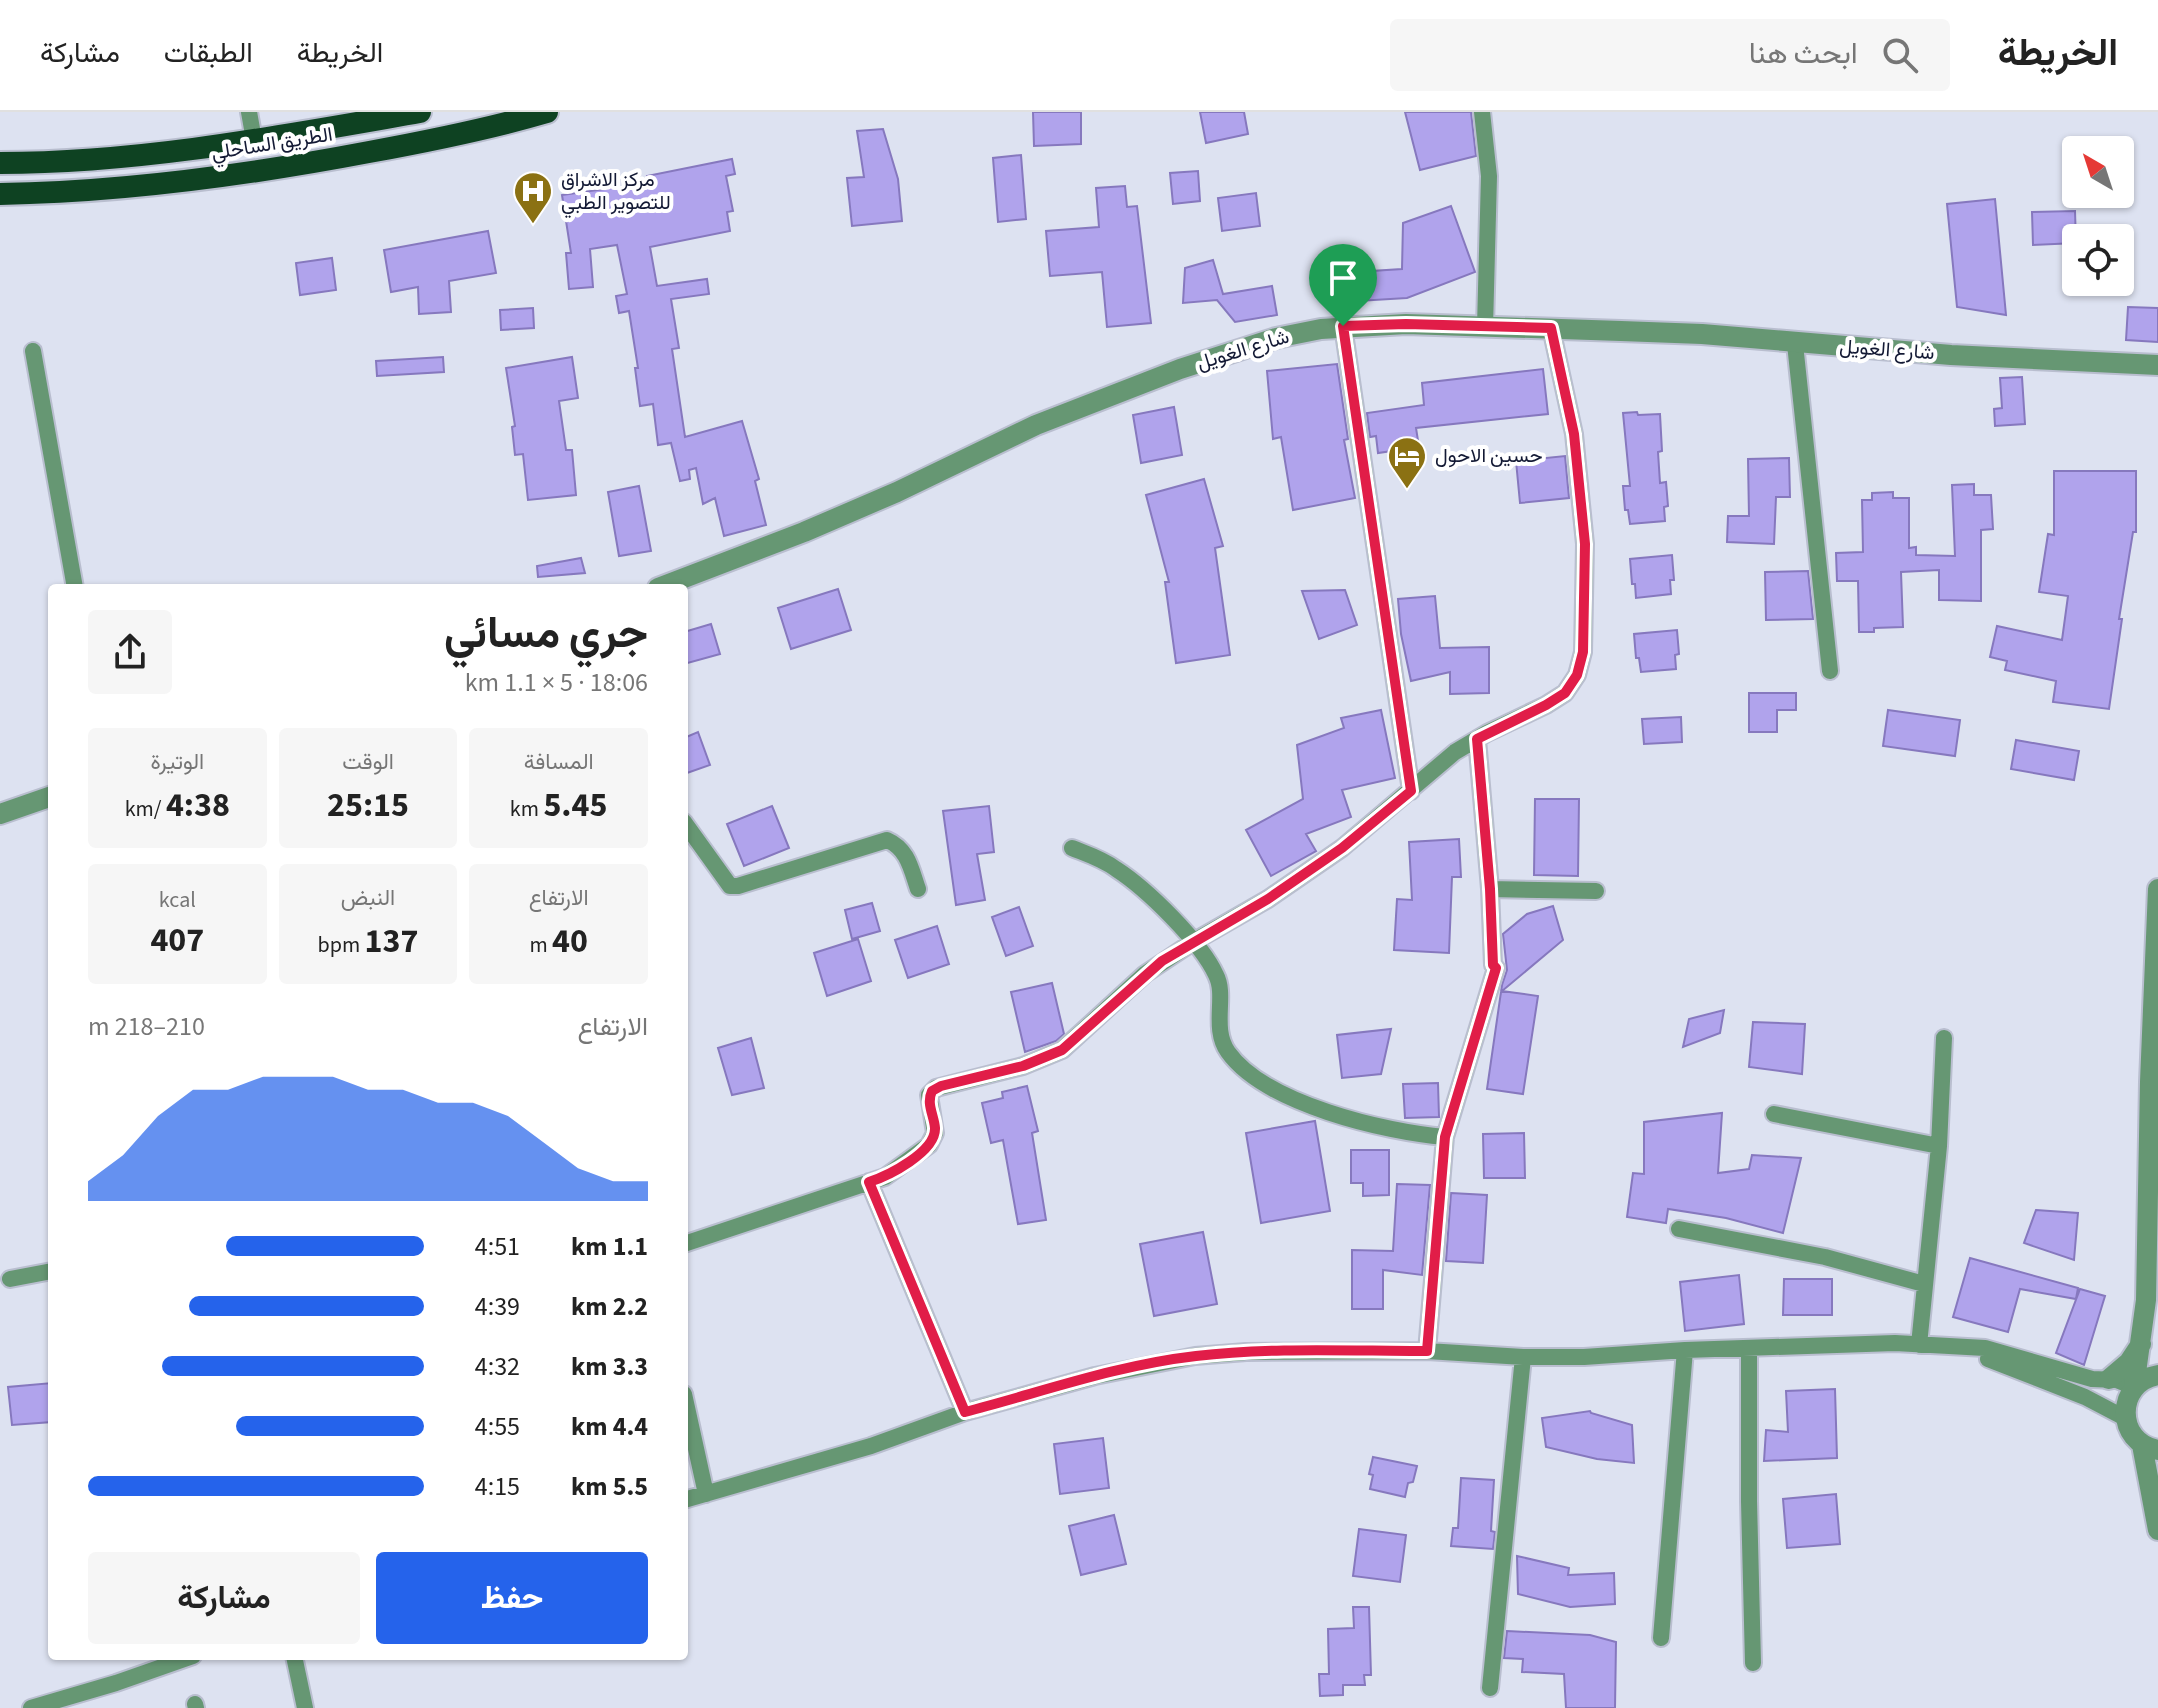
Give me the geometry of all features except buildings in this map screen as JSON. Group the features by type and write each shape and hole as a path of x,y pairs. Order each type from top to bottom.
{"highway":[{"name":"الطريق الساحلي","path":"0,163 62,163 254,140 420,112"},
{"name":"الطريق الساحلي","path":"0,194 50,194 263,173 490,129 547,112"}],"street":[{"path":"249,112 254,140"},
{"path":"1482,112 1489,176 1485,327"},
{"name":"شارع الغويل","path":"668,584 897,492 1036,425 1180,369 1276,338 1343,326 1406,324 1702,334 1795,344 2158,365"},
{"path":"1343,326 1411,791"},
{"path":"688,1243 885,1177 929,1145 935,1133 929,1101 932,1091 941,1086 1023,1066 1062,1050 1145,974 1268,899 1342,848 1428,773 1477,739 1565,693 1577,675 1583,652 1585,544 1574,434 1551,328"},
{"path":"1795,344 1830,671"},
{"path":"33,351 74,584"},
{"path":"1427,1351 1445,1137 1496,968 1493,965 1477,739"},
{"path":"0,814 48,797"},
{"path":"688,828 730,886 887,840 898,845 907,857 918,889"},
{"path":"1072,848 1116,869 1158,904 1193,942 1218,977 1222,1040 1227,1051 1250,1073 1321,1111 1347,1119 1445,1137"},
{"path":"1490,889 1596,891"},
{"path":"2158,889 2146,1300 2134,1387 2125,1407 2125,1418 2134,1438 2150,1447 2158,1530"},
{"path":"1919,1345 1939,1146 1944,1038"},
{"path":"1774,1114 1939,1146"},
{"path":"869,1182 965,1412"},
{"path":"1679,1229 1825,1257 1924,1284"},
{"path":"10,1279 48,1272"},
{"path":"2109,1379 2129,1362 2142,1340"},
{"path":"688,1499 871,1446 965,1412 1095,1376 1195,1356 1271,1351 1427,1351 1584,1357 1853,1343 1919,1345 1985,1348 2092,1379 2109,1379 2134,1387"},
{"path":"1749,1348 1753,1663"},
{"path":"1961,1348 2085,1397 2125,1418"},
{"path":"1661,1638 1685,1350"},
{"path":"1490,1688 1523,1357"},
{"path":"2134,1387 2142,1380 2158,1375"},
{"path":"688,1412 706,1494"},
{"path":"31,1708 182,1660"},
{"path":"295,1660 305,1708"}],"place":[{"name":"مركز الاشراق للتصوير الطبي","path":"533,225"},
{"name":"حسين الاحول","path":"1407,490"}],"route":[{"path":"1406,324 1551,328 1574,434 1585,544 1583,652 1577,675 1565,693 1477,739 1493,965 1496,968 1445,1137 1427,1351 1246,1352 1195,1356 1136,1366 965,1412 869,1182 885,1177 929,1145 935,1127 929,1095 941,1086 1023,1066 1062,1050 1162,961 1268,899 1342,848 1411,791 1343,326 1406,324"}]}
